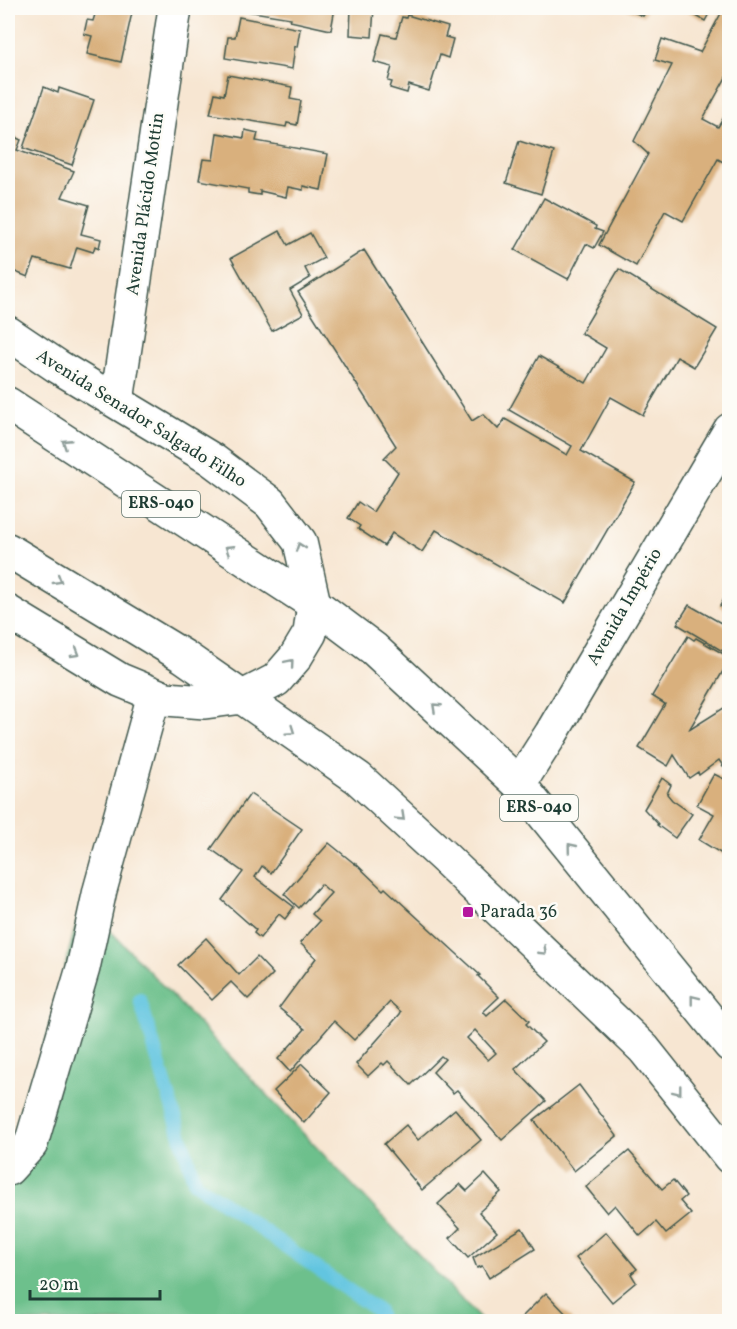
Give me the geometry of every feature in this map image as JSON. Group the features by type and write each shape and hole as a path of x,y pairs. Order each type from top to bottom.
{"main road":[{"name":"Avenida Plácido Mottin","path":"117,401 175,8"},
{"name":"Avenida Senador Salgado Filho","path":"8,333 57,366 211,459 270,503 300,542 314,604 310,633 295,658 276,680 243,697 205,702 166,699 120,680 8,612"},
{"name":"ERS-040","path":"8,404 314,604 374,649 519,784 729,1045"},
{"name":"Avenida Império","path":"519,784 551,734 729,430"},
{"path":"8,550 183,656 358,778 644,1049 729,1157"},
{"path":"8,1169 31,1144 83,968 100,890 154,695"}],"green space":[{"path":"82,901 482,1321 8,1322 8,1190"}],"building":[{"path":"97,8 133,8 121,62 87,54 92,36 84,34 87,20 93,21"},
{"path":"240,8 335,8 331,30 290,21 291,18 240,10"},
{"path":"351,8 374,8 372,37 350,35"},
{"path":"624,8 648,8 643,16"},
{"path":"682,8 712,8 705,21"},
{"path":"724,8 730,8 730,70 703,119 718,127 730,107 730,166 718,159 683,221 665,211 636,266 599,245 648,154 634,141 672,65 655,60 662,39 700,52"},
{"path":"407,15 448,27 445,37 453,39 448,58 440,55 429,91 409,85 407,93 390,88 392,82 388,81 392,67 374,62 382,34 396,37 402,17 406,18"},
{"path":"239,17 300,29 292,69 225,58 228,37 235,37"},
{"path":"228,75 292,87 290,99 301,101 297,125 287,123 286,127 210,114 215,93 224,95"},
{"path":"44,87 58,93 59,88 94,100 72,165 23,148"},
{"path":"245,130 258,133 256,141 328,154 321,190 303,186 303,190 288,187 286,197 260,191 260,195 248,193 248,189 199,180 203,159 213,160 217,133 244,138"},
{"path":"8,134 21,140 17,150 74,171 62,197 89,205 81,234 101,239 99,248 95,246 93,252 77,247 70,269 35,259 28,277 8,269"},
{"path":"519,141 554,152 541,194 506,183"},
{"path":"544,198 603,232 594,248 586,244 568,279 515,250"},
{"path":"280,231 288,245 310,233 324,258 305,268 310,278 290,290 303,314 272,331 231,258"},
{"path":"364,250 472,421 483,414 498,429 505,419 567,455 572,446 509,410 539,356 586,383 606,348 581,333 619,269 717,329 694,367 677,357 643,415 611,397 581,451 635,482 565,603 436,530 422,552 392,533 384,546 358,529 360,526 348,518 358,502 373,512 398,472 384,458 396,446 298,292"},
{"path":"730,588 730,612 720,606"},
{"path":"689,605 730,628 730,659 689,730 730,704 730,762 723,766 719,760 699,775 698,772 689,778 674,755 668,766 639,748 665,704 652,696 688,636 694,640 696,638 725,655 726,653 677,624"},
{"path":"714,774 730,782 730,859 699,840 714,814 697,805"},
{"path":"662,778 671,785 667,794 672,800 692,814 675,838 657,825 644,809"},
{"path":"250,794 302,829 271,873 262,866 255,877 294,907 285,919 279,914 260,938 254,933 256,930 222,900 243,872 211,849"},
{"path":"329,843 355,863 480,975 478,976 499,997 483,1012 487,1016 506,999 529,1021 526,1024 544,1042 515,1069 546,1101 502,1140 457,1090 453,1093 433,1072 445,1059 441,1056 411,1085 388,1061 384,1065 382,1063 368,1076 356,1064 400,1014 401,1012 390,1002 354,1040 334,1021 290,1072 278,1059 305,1029 279,1008 316,958 300,943 320,921 312,914 331,893 321,884 299,908 284,894","holes":["475,1030 496,1053 488,1060 467,1038"]},
{"path":"206,938 239,975 257,957 273,974 248,999 231,982 212,1000 178,965"},
{"path":"302,1064 331,1092 304,1123 274,1091"},
{"path":"579,1085 617,1136 574,1171 534,1120"},
{"path":"455,1109 481,1140 422,1190 384,1144 406,1125 418,1140"},
{"path":"629,1151 662,1189 673,1180 686,1196 680,1201 691,1214 666,1234 656,1222 640,1236 615,1205 607,1213 586,1187"},
{"path":"485,1174 501,1192 479,1212 497,1232 468,1258 450,1238 460,1228 438,1204 460,1184 467,1191"},
{"path":"522,1228 535,1249 489,1278 482,1266 477,1268 473,1258"},
{"path":"606,1232 637,1269 631,1274 636,1282 612,1302 576,1258"},
{"path":"546,1293 572,1320 570,1322 517,1322"}],"waterway":[{"path":"140,1000 195,1183 378,1311 381,1322"}],"place":[{"name":"Parada 36","path":"468,912"}]}
